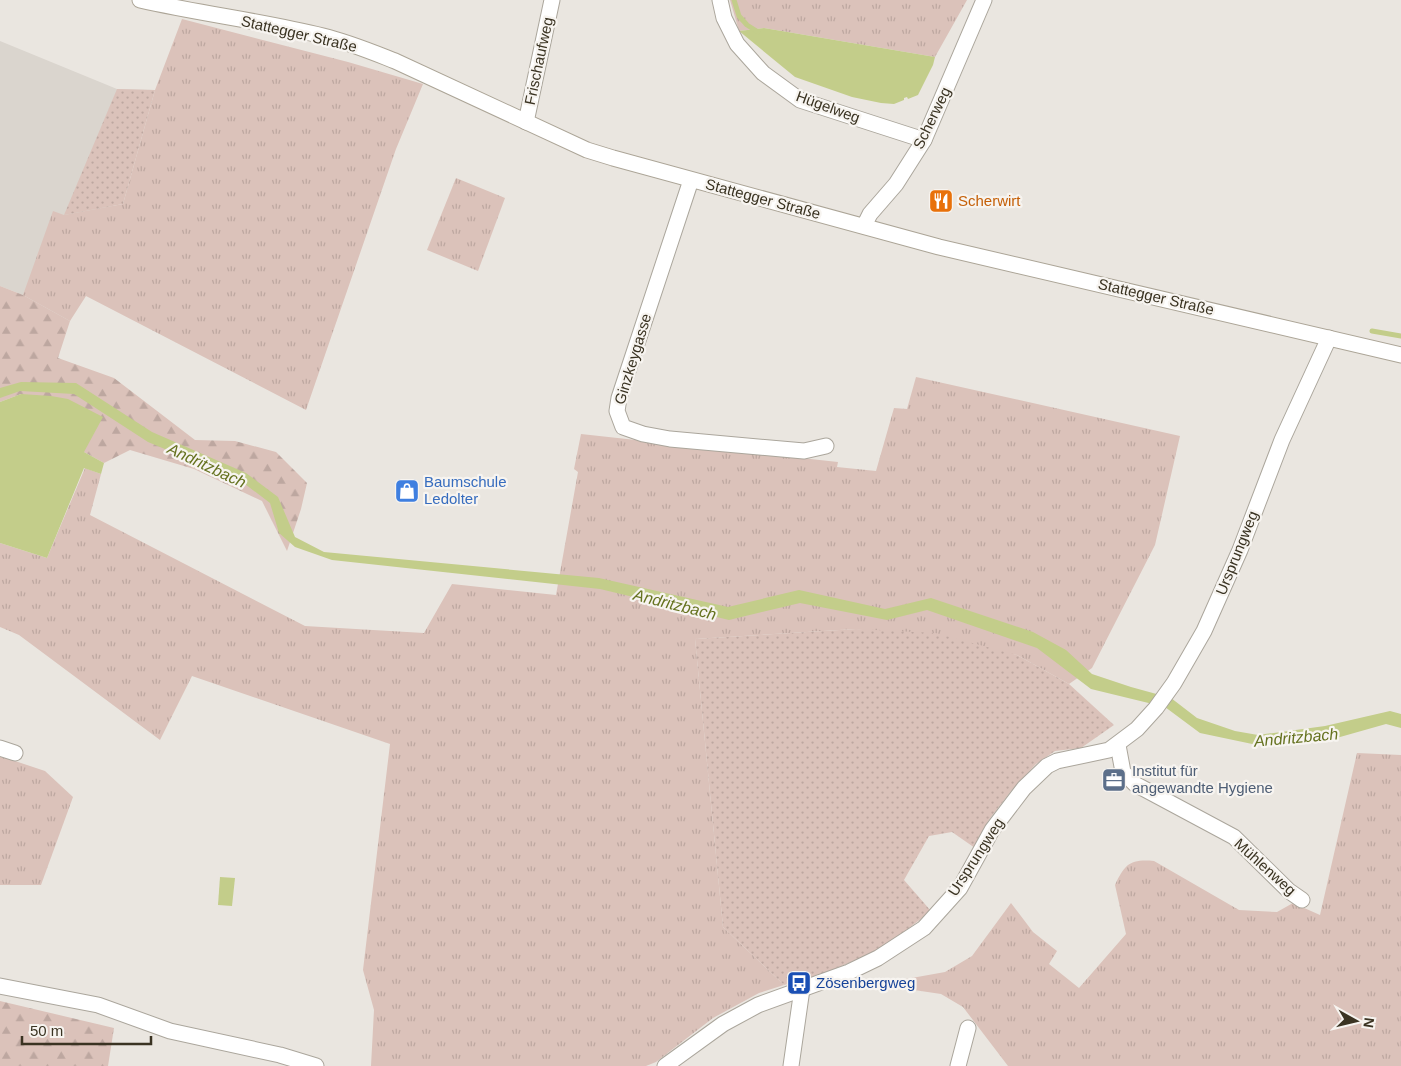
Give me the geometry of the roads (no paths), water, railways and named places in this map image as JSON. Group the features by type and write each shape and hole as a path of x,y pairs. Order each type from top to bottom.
{"street":[{"name":"Stattegger Straße","path":"140,0 188,11 262,23 341,42 395,61 591,152 939,247 1401,354"},
{"name":"Frischaufweg","path":"526,122 552,0"},
{"name":"Hügelweg","path":"720,0 724,18 737,44 764,74 800,100 924,140"},
{"name":"Scherweg","path":"864,226 870,214 896,184 924,140 984,0"},
{"name":"Ginzkeygasse","path":"691,180 619,398 617,411 620,422 629,431 670,439 804,451 826,446"},
{"name":"Ursprungweg","path":"665,1066 723,1024 758,1005 850,972 878,958 924,928 960,888 992,830 1024,788 1047,766 1057,761 1109,750 1137,729 1165,695 1204,631 1240,550 1282,440 1329,338"},
{"name":"Mühlenweg","path":"1118,744 1123,772 1135,784 1234,838 1289,891 1302,900"},
{"path":"0,748 15,753"},
{"path":"0,986 98,1005 170,1031 280,1055 316,1066"},
{"path":"791,1066 802,989"},
{"path":"958,1066 968,1028"}],"water":[{"path":"764,28 935,57 918,95 908,99 907,97 904,98 904,100 894,104 881,103 852,97 795,77 739,31"},
{"name":"Andritzbach","path":"21,382 76,383 152,432 246,473 278,497 295,537 324,552 599,578 728,607 799,590 885,609 931,598 1033,632 1066,650 1092,674 1171,698 1197,718 1235,731 1258,735 1325,726 1390,711 1401,714 1401,728 1386,724 1333,739 1257,745 1200,733 1165,707 1091,689 1037,648 927,610 887,620 800,603 729,620 600,589 332,560 295,547 279,533 270,503 241,481 148,442 74,394 20,391 0,398 0,388"},
{"path":"21,394 68,399 103,417 84,452 104,463 101,474 84,468 47,558 0,543 0,402"},
{"path":"220,877 235,878 232,906 218,905"}],"waterway":[{"path":"734,0 739,16 747,25 758,32"},
{"path":"1372,331 1401,336"}],"place":[{"name":"Scherwirt","path":"941,201"},
{"name":"Baumschule Ledolter","path":"407,491"},
{"name":"Institut für angewandte Hygiene","path":"1114,780"},
{"name":"Zösenbergweg","path":"799,983"}]}
